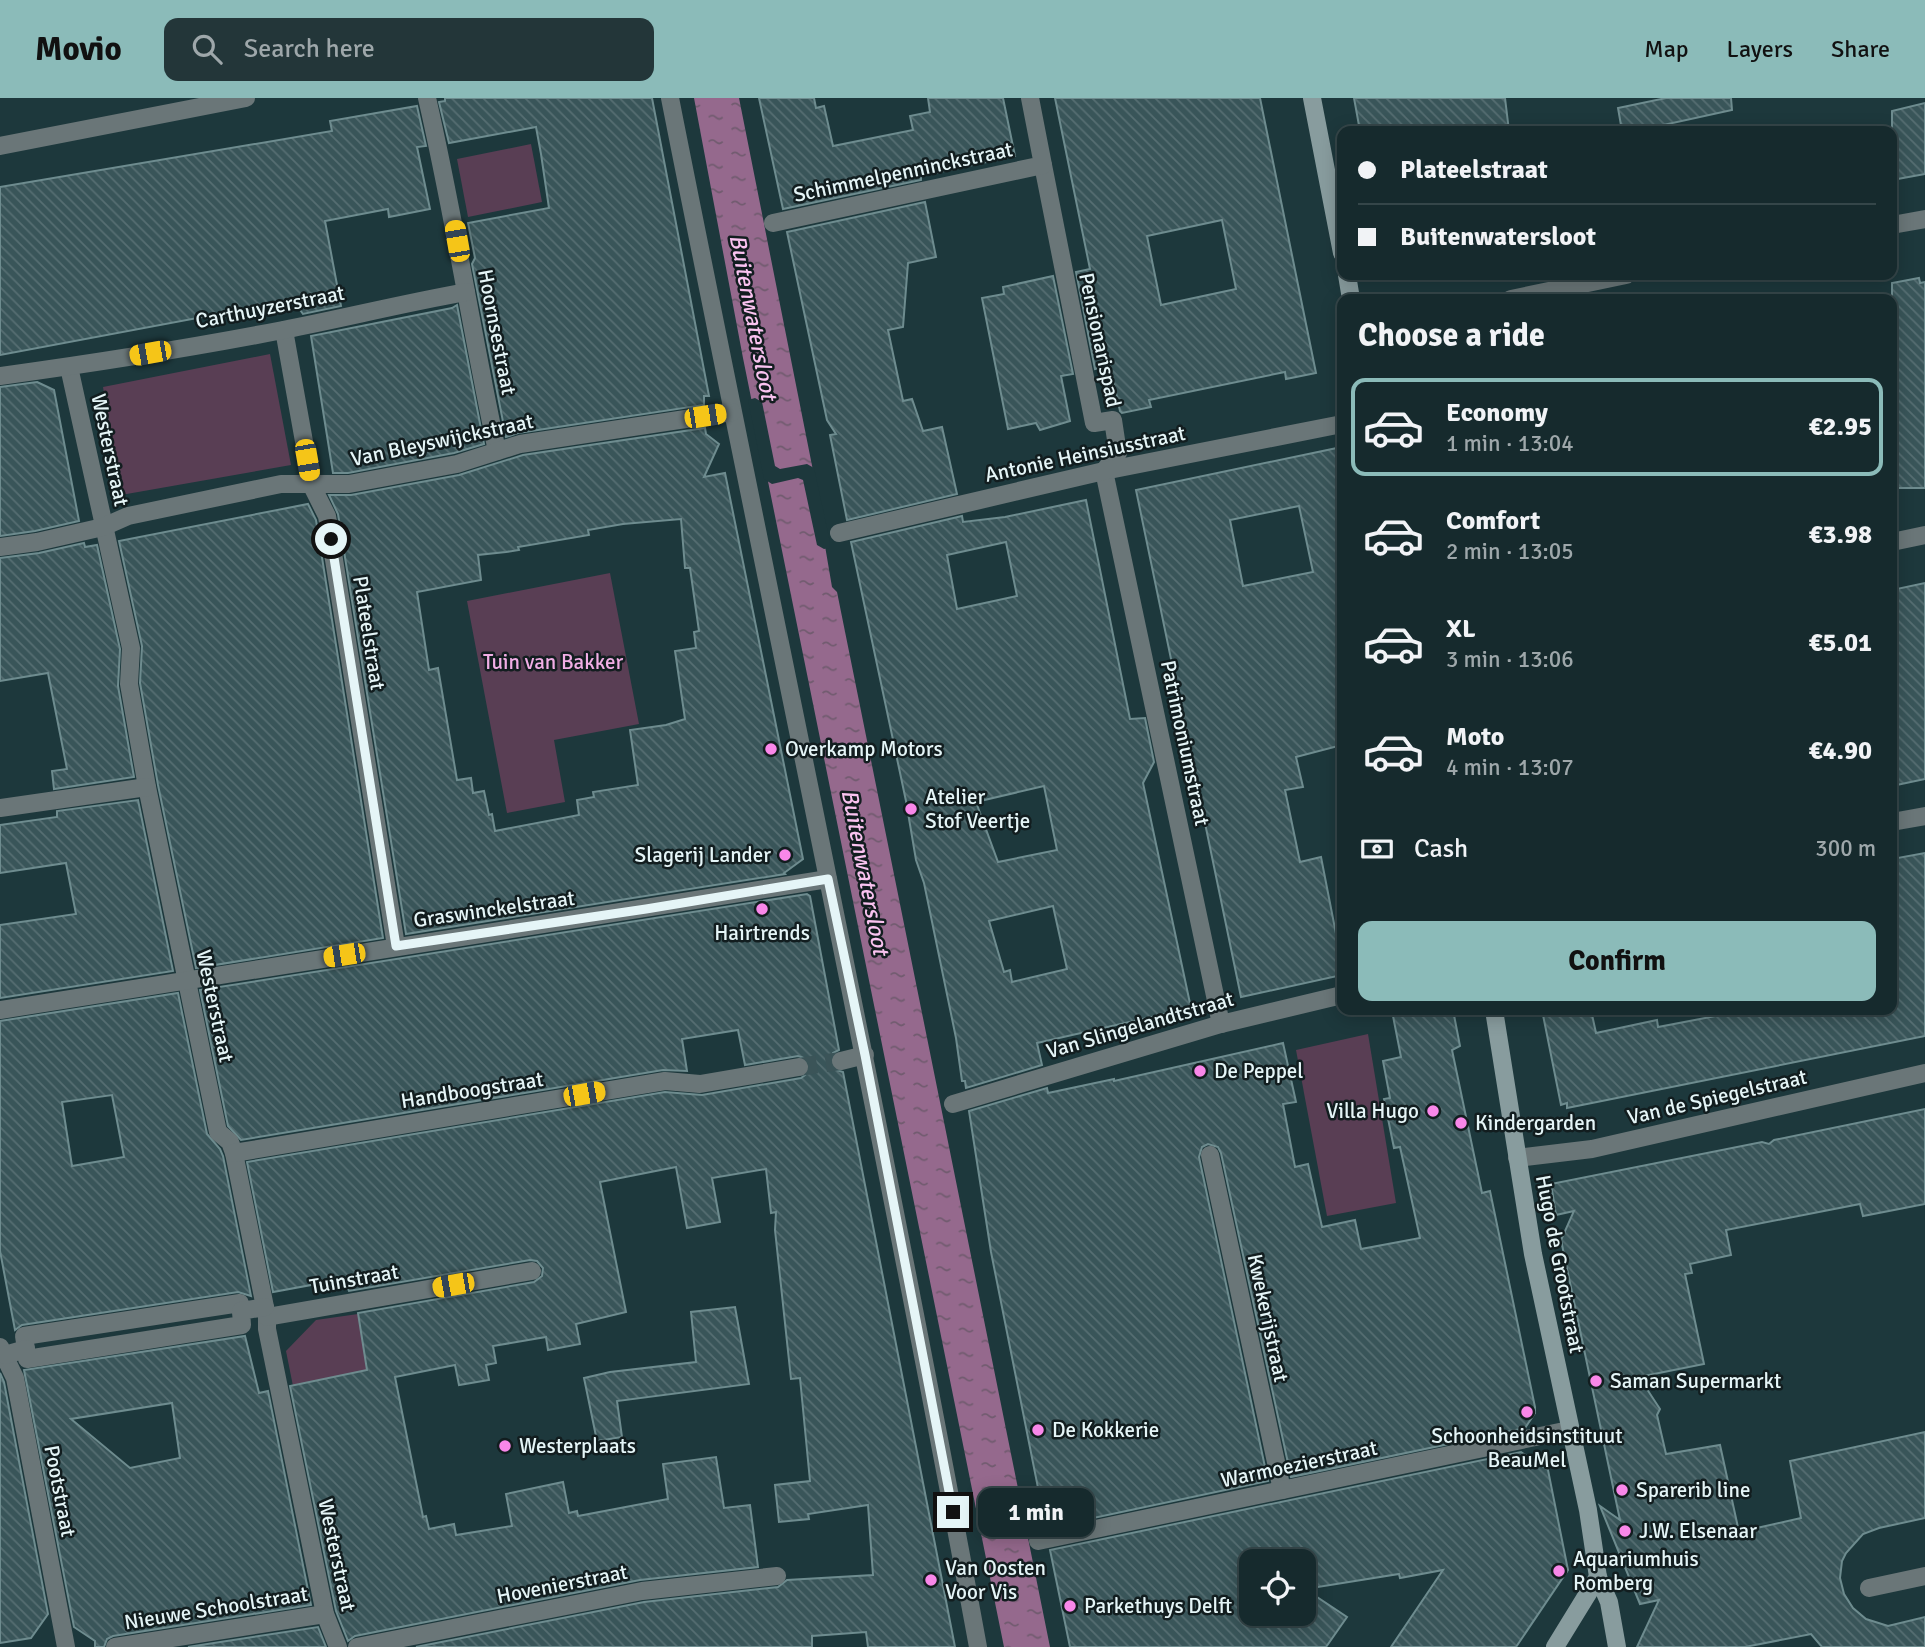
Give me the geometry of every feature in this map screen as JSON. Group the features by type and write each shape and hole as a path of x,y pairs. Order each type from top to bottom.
{"street":[{"path":"0,146 246,98"},
{"name":"Hoornsestraat","path":"427,98 448,186 497,451"},
{"path":"670,98 865,1055 978,1647"},
{"name":"Schimmelpenninckstraat","path":"1030,98 1055,232"},
{"path":"1312,98 1337,227"},
{"name":"Schimmelpenninckstraat","path":"773,223 1043,165"},
{"path":"1897,224 1925,219"},
{"name":"Pensionarispad","path":"1055,232 1094,423 1114,420 1118,453 1104,471"},
{"path":"1535,294 1602,280"},
{"name":"Carthuyzerstraat","path":"0,376 69,367 285,330 389,306 466,292"},
{"name":"Plateelstraat","path":"285,330 312,486 327,516 396,946"},
{"name":"Westerstraat","path":"69,367 131,648 129,684 186,980 218,1132 230,1142 234,1153 325,1614 338,1647"},
{"name":"Van Bleyswijckstraat","path":"0,547 37,542 103,527 128,516 281,484 349,484 457,464 520,444 732,412"},
{"name":"Antonie Heinsiusstraat","path":"839,533 1104,471 1337,425"},
{"name":"Patrimoniumstraat","path":"1104,471 1221,1024"},
{"path":"1897,541 1925,535"},
{"path":"0,808 147,787"},
{"path":"1897,821 1925,816"},
{"name":"Graswinckelstraat","path":"0,1010 828,879"},
{"name":"Van Slingelandtstraat","path":"953,1104 1221,1024 1337,996"},
{"name":"Hugo de Grootstraat","path":"1495,1015 1533,1254 1587,1510 1598,1577 1609,1602 1617,1647"},
{"path":"841,1061 865,1055"},
{"name":"Handboogstraat","path":"234,1153 665,1081 699,1084 799,1067"},
{"name":"Van de Spiegelstraat","path":"1517,1158 1592,1149 1925,1073"},
{"name":"Kwekerijstraat","path":"1210,1155 1282,1490"},
{"name":"Tuinstraat","path":"3,1351 26,1349 27,1359 242,1325 241,1311 266,1312 532,1271"},
{"name":"Pootstraat","path":"3,1351 15,1378 66,1647"},
{"name":"Warmoezierstraat","path":"1038,1541 1569,1430"},
{"name":"Hovenierstraat","path":"356,1647 642,1591 778,1576"},
{"path":"1869,1588 1925,1576"},
{"path":"1555,1647 1598,1577"},
{"name":"Nieuwe Schoolstraat","path":"115,1647 325,1614"}],"green space":[{"path":"531,144 542,202 468,217 457,159"},
{"path":"270,354 291,465 121,495 103,387"},
{"name":"Tuin van Bakker","path":"610,573 639,724 554,740 565,802 507,813 467,601"},
{"path":"1368,1034 1396,1203 1327,1216 1296,1050"},
{"path":"358,1314 367,1370 293,1386 286,1351 316,1320"}],"water":[{"name":"Buitenwatersloot","path":"694,98 739,98 827,541 825,546 832,587 837,592 1050,1647 1004,1647 743,358"}],"pier":[{"path":"755,398 762,402 775,466 780,469 807,464 814,468 829,548 824,549 817,545 803,480 798,478 772,484 764,479 748,400"}],"building":[{"path":"445,98 652,98 709,396 704,396 704,405 506,437 472,264 475,258 468,223 549,208 541,154 536,127 449,143 439,102 445,101"},
{"path":"759,98 814,98 816,108 824,106 833,146 913,130 910,116 930,112 928,98 1003,98 1015,156 921,176 921,180 783,209"},
{"path":"1055,98 1260,98 1316,373 1286,379 1285,372 1149,400 1151,407 1122,413 1110,366 1095,369 1076,272 1090,269","holes":["1222,220 1236,289 1161,305 1147,236"]},
{"path":"1354,98 1505,98 1508,126 1359,126"},
{"path":"1666,98 1731,98 1732,110 1659,126 1621,126 1618,108"},
{"path":"1925,103 1925,174 1897,179 1897,126 1892,126 1892,111"},
{"path":"417,106 426,146 417,147 430,209 389,217 388,209 325,221 341,306 303,314 293,300 0,355 0,187 332,131 330,121"},
{"path":"925,202 936,257 908,263 903,327 888,330 903,401 912,399 923,431 942,427 957,494 847,520 830,435 836,434 827,420 787,232"},
{"path":"1053,276 1073,374 1061,376 1070,421 1040,430 1036,423 1008,429 982,298 1004,294 1003,287"},
{"path":"1919,278 1920,283 1925,282 1925,488 1897,488 1897,294 1892,294 1892,283"},
{"path":"457,305 484,444 454,453 348,473 333,473 311,336"},
{"path":"37,382 54,390 79,521 0,536 0,387"},
{"path":"705,428 706,434 719,444 704,477 725,473 803,859 785,874 406,934 338,514 329,495 351,495 459,475 523,455","holes":["681,519 685,568 690,568 699,631 694,632 696,648 675,651 685,719 666,725 630,730 638,785 593,792 594,797 577,800 579,815 495,831 484,791 473,793 471,778 457,780 438,668 429,670 417,592 481,580 478,555 519,550 518,547 589,535 588,530 623,524"]},
{"path":"1337,448 1337,746 1296,757 1303,787 1285,790 1300,862 1321,857 1337,939 1337,976 1241,997 1136,490","holes":["1299,506 1313,572 1243,586 1230,520"]},
{"path":"1086,500 1130,719 1145,718 1154,762 1143,783 1191,1008 1037,1043 1042,1065 966,1088 965,1081 962,1081 956,1038 924,883 916,860 851,542 962,516 963,522 1005,517","holes":["1006,542 1017,596 957,609 947,555","1044,786 1057,850 998,862 976,802","1053,906 1067,969 1012,982 1010,970 1004,972 989,921"]},
{"path":"308,504 316,520 383,938 196,968 158,785 140,683 142,646 119,541"},
{"path":"84,543 85,547 97,545 120,649 118,686 134,777 54,789 52,771 67,769 48,673 0,681 0,558"},
{"path":"1925,583 1925,779 1897,785 1897,589"},
{"path":"138,800 173,971 0,998 0,925 76,914 66,863 0,873 0,825 57,817 57,811"},
{"path":"1925,853 1925,1036 1567,1108 1567,1103 1561,1105 1543,1015 1592,1015 1596,1033 1657,1020 1658,1027 1721,1015 1897,1015 1897,858"},
{"path":"807,894 810,896 839,1050 833,1053 830,1063 833,1069 843,1072 955,1647 868,1647 866,1632 812,1636 812,1647 416,1647 644,1602 778,1587 787,1580 873,1575 868,1505 808,1514 809,1519 779,1522 775,1485 810,1481 800,1378 791,1379 775,1230 776,1212 771,1213 766,1169 712,1178 720,1222 687,1228 676,1167 600,1182 626,1312 576,1324 580,1344 548,1350 546,1337 493,1346 496,1363 486,1365 489,1380 459,1385 455,1365 395,1377 423,1517 426,1516 429,1529 454,1524 456,1535 512,1526 506,1494 563,1482 569,1513 577,1511 578,1516 668,1499 663,1464 716,1457 724,1508 750,1505 758,1567 640,1580 355,1636 348,1641 336,1611 290,1386 367,1370 358,1313 534,1282 542,1276 543,1268 537,1261 530,1260 349,1291 344,1279 273,1292 247,1162 665,1092 702,1095 801,1078 809,1072 810,1064 807,1059 798,1056 745,1065 738,1030 682,1039 687,1071 663,1070 241,1140 228,1126 200,990"},
{"path":"178,993 207,1134 223,1156 251,1296 238,1292 22,1325 15,1330 0,1251 0,1021","holes":["112,1095 124,1157 72,1166 62,1102"]},
{"path":"1454,1015 1460,1046 1452,1050 1482,1193 1490,1191 1535,1407 1535,1413 1525,1428 1291,1477 1221,1153 1218,1147 1208,1144 1202,1147 1199,1157 1268,1481 1046,1528 991,1252 969,1111 1047,1088 1048,1093 1114,1081 1283,1043 1296,1102 1283,1104 1295,1167 1308,1164 1322,1227 1355,1220 1361,1249 1420,1238 1400,1147 1394,1148 1384,1099 1390,1098 1383,1061 1401,1057 1393,1016"},
{"path":"1925,1109 1925,1204 1863,1216 1860,1204 1726,1230 1731,1255 1690,1264 1692,1273 1685,1274 1704,1364 1639,1377 1660,1409 1657,1415 1666,1454 1720,1445 1739,1532 1801,1518 1790,1461 1925,1432 1925,1518 1863,1534 1846,1553 1840,1578 1844,1594 1853,1608 1866,1619 1888,1626 1925,1617 1925,1647 1822,1647 1811,1634 1745,1647 1637,1647 1659,1600 1640,1604 1600,1506 1620,1520 1561,1240 1574,1211 1556,1215 1551,1184 1762,1142 1769,1144 1774,1140"},
{"path":"735,1307 749,1384 617,1401 622,1437 597,1441 584,1378 610,1372 696,1362 691,1312"},
{"path":"245,1336 259,1393 268,1391 311,1605 113,1636 107,1639 104,1647 95,1647 95,1641 74,1627 24,1370","holes":["172,1403 180,1458 130,1468 71,1419"]},
{"path":"0,1373 4,1382 48,1614 31,1638 0,1643"},
{"path":"1521,1452 1548,1470 1568,1570 1516,1647 1391,1647 1443,1570 1400,1578 1399,1574 1316,1587 1316,1549 1239,1549 1239,1626 1316,1626 1316,1596 1347,1617 1326,1647 1070,1647 1050,1550"},
{"path":"318,1627 326,1647 188,1647"}],"tunnel":[{"path":"799,1067 841,1061"}],"place":[{"name":"Overkamp Motors","path":"771,749"},
{"name":"Atelier Stof Veertje","path":"911,809"},
{"name":"Slagerij Lander","path":"785,855"},
{"name":"Hairtrends","path":"762,909"},
{"name":"De Peppel","path":"1200,1071"},
{"name":"Villa Hugo","path":"1433,1111"},
{"name":"Kindergarden","path":"1461,1123"},
{"name":"Saman Supermarkt","path":"1596,1381"},
{"name":"Schoonheidsinstituut BeauMel","path":"1527,1412"},
{"name":"De Kokkerie","path":"1038,1430"},
{"name":"Westerplaats","path":"505,1446"},
{"name":"Sparerib line","path":"1622,1490"},
{"name":"J.W. Elsenaar","path":"1625,1531"},
{"name":"Aquariumhuis Romberg","path":"1559,1571"},
{"name":"Van Oosten Voor Vis","path":"931,1580"},
{"name":"Parkethuys Delft","path":"1070,1606"}],"route":[{"path":"331,539 396,946 828,879 865,1055 953,1512"}]}
